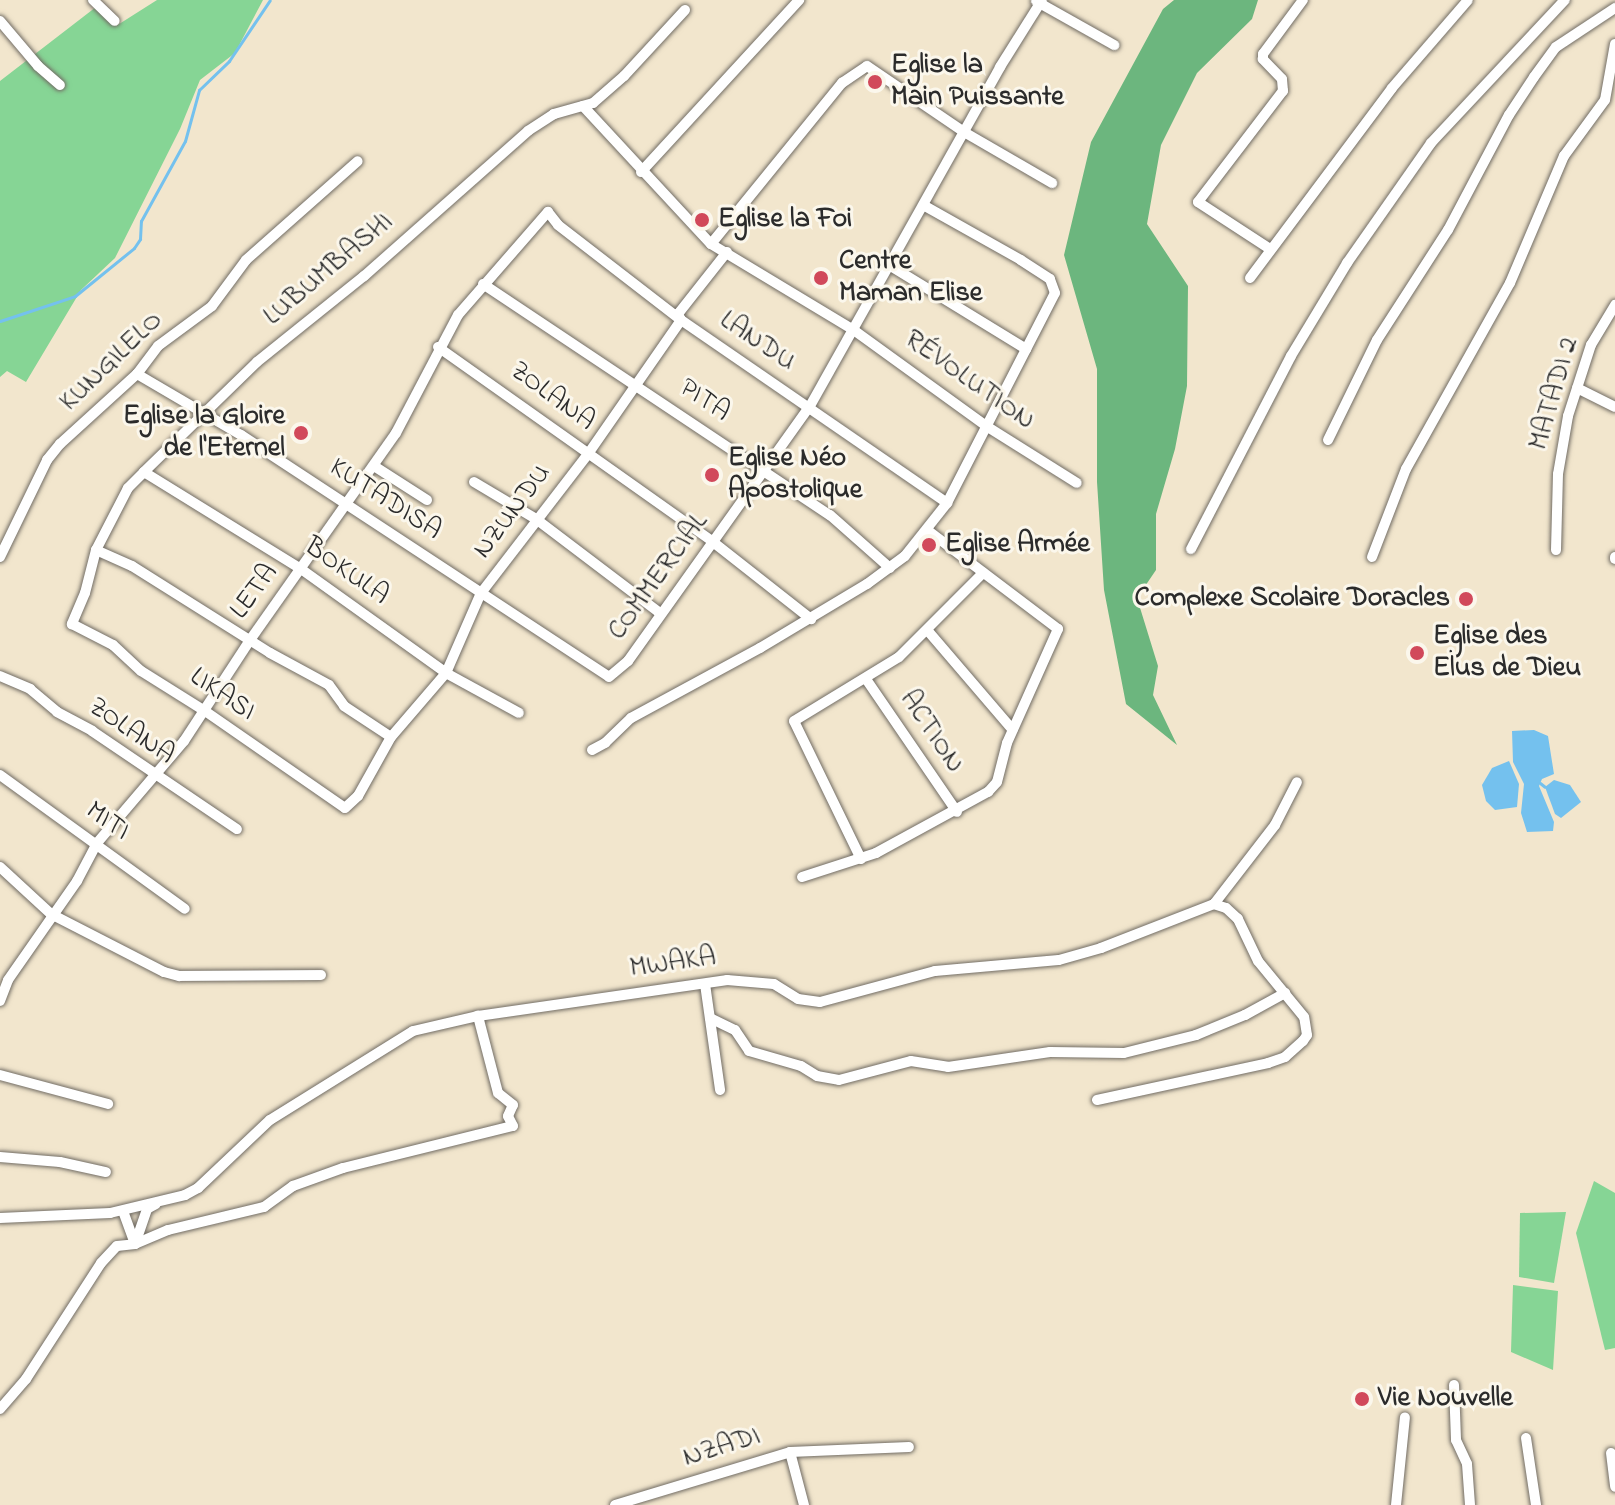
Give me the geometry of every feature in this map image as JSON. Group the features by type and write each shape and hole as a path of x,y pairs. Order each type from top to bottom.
{"street":[{"path":"93,0 115,21"},
{"path":"641,172 799,0"},
{"path":"1270,249 1198,202 1283,91 1282,79 1263,56 1303,0"},
{"path":"1250,278 1384,99 1468,0"},
{"path":"1191,549 1291,356 1347,263 1431,143 1565,0"},
{"path":"1039,1 1114,45"},
{"name":"COMMERCIAL","path":"603,675 614,675 628,661 810,406 1039,1"},
{"path":"1328,440 1377,340 1448,230 1509,115 1534,77 1556,47 1615,8"},
{"name":"LUBUMBASHI","path":"72,624 85,593 96,550 128,488 257,362 364,276 528,131 554,114 593,103 624,76 685,10"},
{"path":"0,21 38,66 60,85"},
{"path":"1372,557 1406,469 1510,283 1564,156 1605,100 1615,44"},
{"path":"711,244 842,83 867,66 964,132 1052,183"},
{"name":"RÉVOLUTION","path":"583,106 711,244 855,331 986,426 1077,483"},
{"name":"KUNGILELO","path":"0,557 47,460 137,374 158,346 212,306 246,260 358,161"},
{"path":"592,750 605,743 631,718 811,619 890,568 927,530 947,503 1053,297 1054,287 1050,279 923,205"},
{"name":"LETA","path":"0,1001 4,977 77,881 97,843 184,741 250,640 374,466 419,394 438,347 483,284 548,212"},
{"name":"LANDU","path":"548,212 558,225 681,320 947,503"},
{"name":"NZUNDU","path":"345,808 358,796 391,737 446,673 481,593 588,454 681,320 678,314 727,252"},
{"path":"889,265 1026,349"},
{"name":"PITA","path":"483,284 765,470 848,528 890,568"},
{"name":"MATADI 2","path":"1556,550 1558,474 1568,416 1596,333 1615,305"},
{"name":"ZOLANA","path":"438,347 713,542 811,619"},
{"name":"KUTADISA","path":"137,374 186,406 206,412 603,675"},
{"path":"1577,388 1615,407"},
{"path":"374,466 427,500"},
{"name":"BOKULA","path":"144,472 301,569 446,673 519,713"},
{"path":"474,482 536,519 660,613"},
{"path":"802,877 861,859 957,812 997,782 1013,730 1058,629 927,530"},
{"path":"96,550 132,566 329,685 344,706 391,737"},
{"path":"861,859 794,721 899,657 983,573"},
{"name":"LIKASI","path":"72,624 113,645 141,671 205,711 345,808"},
{"path":"928,631 1013,730"},
{"name":"ZOLANA","path":"0,676 30,689 57,712 92,731 237,829"},
{"name":"ACTION","path":"866,679 957,812"},
{"name":"MITI","path":"0,775 185,909"},
{"path":"1097,1100 1285,1057 1300,1047 1307,1035 1304,1017 1258,961 1238,919 1226,908 1214,904 1275,825 1297,782"},
{"path":"0,867 51,914 164,972 179,976 321,975"},
{"name":"MWAKA","path":"172,1196 198,1188 270,1120 413,1031 478,1016 727,980 774,984 798,999 820,1002 935,971 1059,960 1101,948 1214,904"},
{"path":"705,984 720,1090"},
{"path":"710,1018 735,1030 749,1051 801,1066 817,1076 839,1080 911,1061 948,1067 1050,1052 1124,1053 1196,1035 1245,1015 1285,993"},
{"path":"0,1409 26,1379 101,1263 117,1246 135,1244 168,1230 264,1207 293,1186 343,1168 513,1126 508,1116 513,1105 498,1093 478,1016"},
{"path":"0,1075 108,1104"},
{"path":"0,1157 60,1162 106,1172"},
{"path":"135,1244 147,1209 172,1196"},
{"path":"0,1218 87,1216 123,1211 172,1196"},
{"path":"123,1211 135,1244"},
{"path":"1454,1385 1456,1440 1467,1464 1470,1505"},
{"path":"1396,1505 1405,1417"},
{"path":"1526,1438 1536,1505"},
{"path":"790,1452 909,1447"},
{"name":"NZADI","path":"615,1505 790,1452 804,1505"},
{"path":"1611,1453 1615,1487"}],"green space":[{"path":"157,0 263,0 235,53 200,80 180,129 115,258 81,290 26,382 7,371 0,377 0,81 96,7 116,26"},
{"path":"1174,0 1258,0 1252,19 1197,73 1161,145 1147,224 1188,286 1187,386 1175,449 1156,514 1156,570 1137,598 1158,666 1153,695 1177,745 1126,704 1104,590 1097,482 1097,369 1064,255 1091,142 1163,9"},
{"path":"1594,1181 1615,1193 1615,1348 1605,1350 1576,1233"},
{"path":"1566,1212 1554,1283 1519,1277 1520,1213"},
{"path":"1513,1285 1558,1291 1553,1370 1511,1352"}],"water":[{"path":"1534,730 1548,736 1554,774 1542,779 1539,786 1554,822 1553,831 1527,832 1521,813 1524,784 1513,762 1512,731"},
{"path":"1509,761 1519,784 1517,807 1495,810 1486,801 1482,785 1492,768"},
{"path":"1554,780 1570,785 1581,802 1561,818 1555,814 1545,787"}],"waterway":[{"path":"0,321 75,296 134,248 140,239 141,221 185,141 199,90 229,61 270,0"},
{"path":"1540,783 1545,787"}],"place":[{"name":"Eglise la Main Puissante","path":"875,82"},
{"name":"Eglise la Foi","path":"702,220"},
{"name":"Centre Maman Elise","path":"821,278"},
{"name":"Eglise la Gloire de l'Eternel","path":"301,433"},
{"name":"Eglise Néo Apostolique","path":"712,475"},
{"name":"Eglise Armée","path":"929,545"},
{"name":"Complexe Scolaire Doracles","path":"1466,599"},
{"name":"Eglise des Elus de Dieu","path":"1417,653"},
{"name":"Vie Nouvelle","path":"1362,1399"}]}
